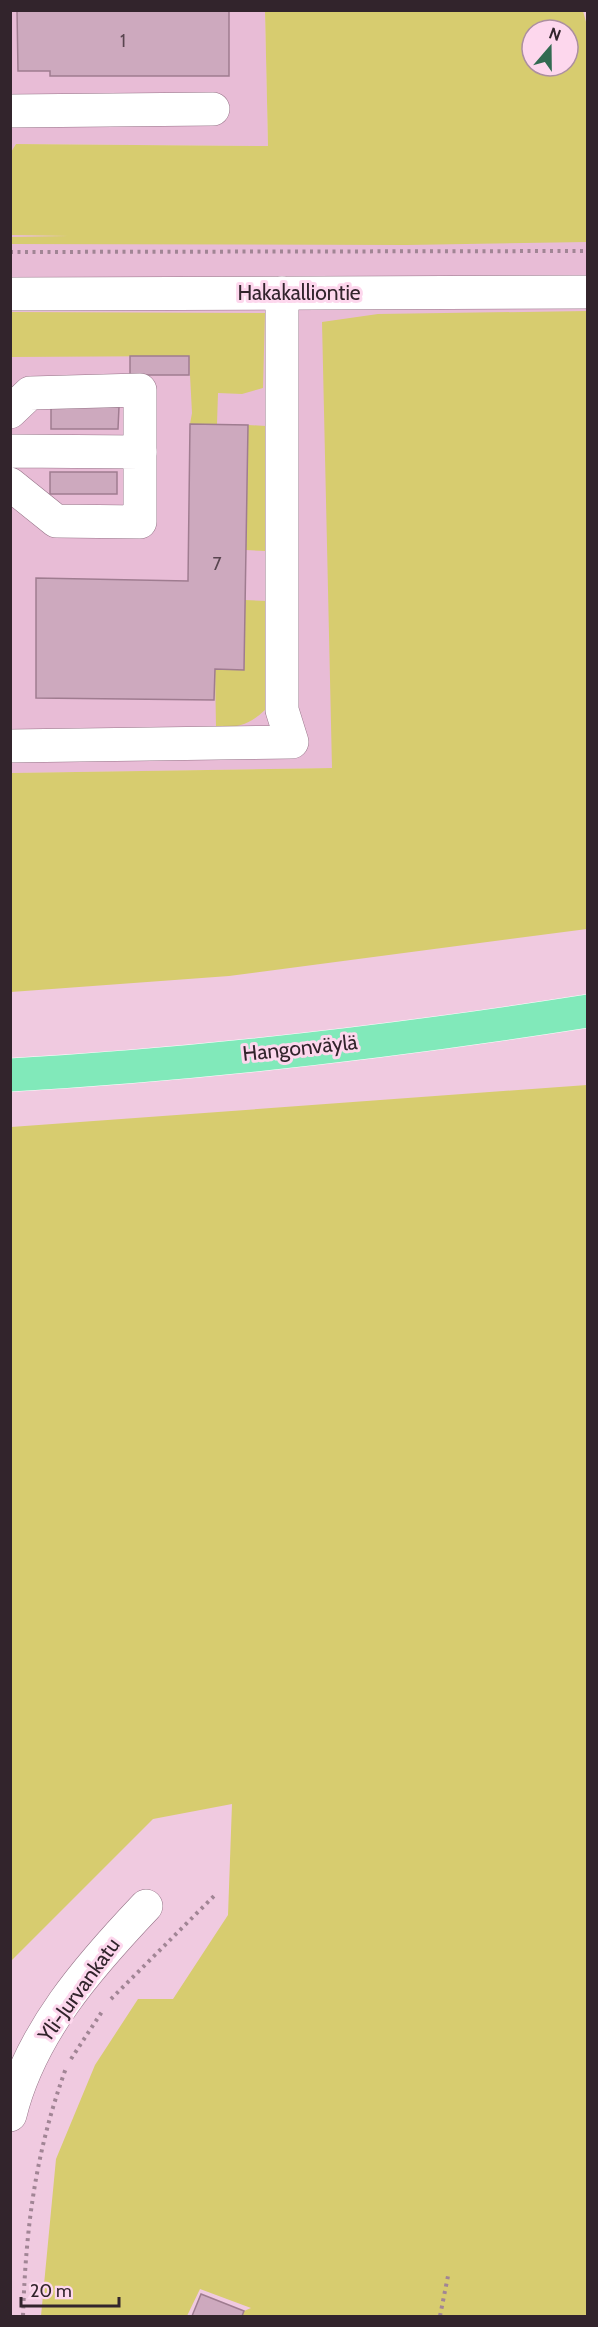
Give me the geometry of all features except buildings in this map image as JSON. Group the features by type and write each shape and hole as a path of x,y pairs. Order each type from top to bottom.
{"highway":[{"name":"Hangonväylä","path":"10,1074 137,1066 477,1029 588,1011"}],"street":[{"path":"10,111 213,109"},
{"name":"Hakakalliontie","path":"10,294 588,292"},
{"path":"10,746 291,742 282,710 282,293"},
{"path":"10,412 30,393 140,390 140,522 56,521 10,484"},
{"path":"10,451 140,452"},
{"name":"Yli-Jurvankatu","path":"10,2115 18,2082 63,2004 94,1963 146,1906"}],"path":[{"path":"10,252 588,251"},
{"path":"23,2316 27,2226 36,2167 48,2116 67,2065 109,2001 216,1894"},
{"path":"440,2316 448,2276"}],"shaded area":[{"path":"11,11 265,11 268,146 16,144 11,152"},
{"path":"265,11 583,11 588,29 587,242 406,245 11,244 11,237 68,236 11,235 11,152 16,144 268,146"},
{"path":"587,234 587,328 332,768 11,773 10,235 153,237"},
{"path":"587,311 587,929 229,976 11,992 11,773 332,768 322,322 378,314"},
{"path":"10,312 265,313 263,388 242,394 218,393 217,424 190,424 192,413 189,356 11,357"},
{"path":"248,425 266,426 265,551 246,550"},
{"path":"245,600 267,601 265,710 243,724 216,727 215,669 244,670"},
{"path":"587,1085 587,2316 242,2316 244,2311 251,2308 200,2289 187,2316 41,2316 56,2159 95,2065 138,1999 173,1999 228,1915 232,1804 153,1819 11,1961 11,1127"}]}
